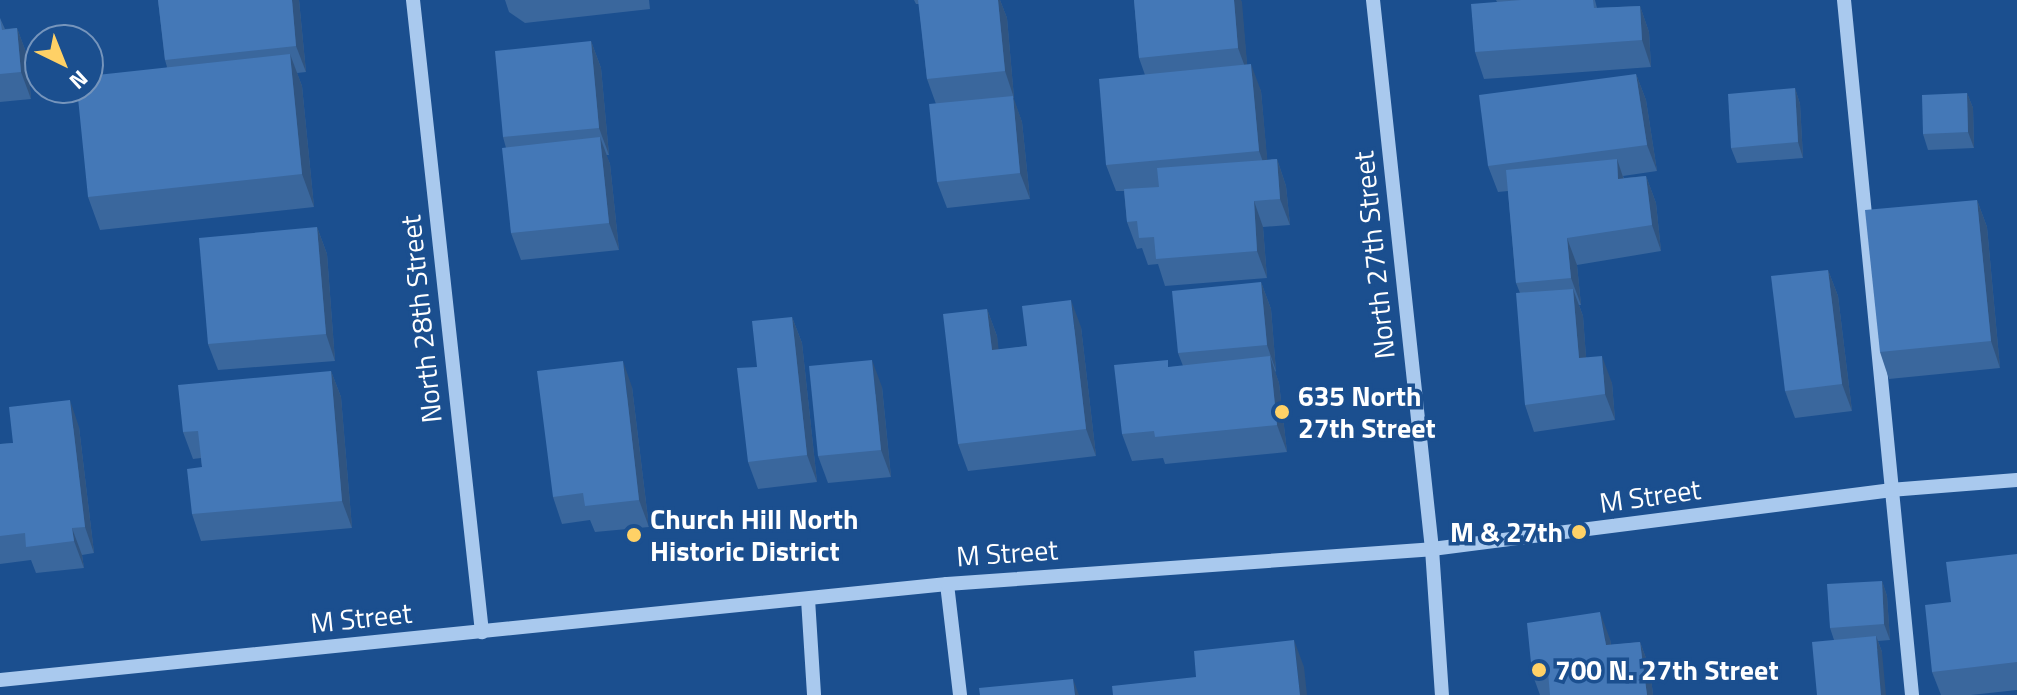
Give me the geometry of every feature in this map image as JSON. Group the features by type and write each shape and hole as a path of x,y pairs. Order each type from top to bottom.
{"street":[{"name":"North 28th Street","path":"413,0 482,632"},
{"name":"North 27th Street","path":"1373,0 1432,549 1442,695"},
{"path":"1844,0 1912,695"},
{"name":"M Street","path":"0,680 947,584 1432,549 1890,490 2017,480"},
{"path":"947,584 960,695"},
{"path":"808,599 814,695"}],"building":[{"path":"158,0 292,0 296,46 165,60"},
{"path":"918,0 998,0 1005,71 927,79"},
{"path":"1134,0 1234,0 1238,48 1139,58"},
{"path":"1593,0 1594,8 1640,6 1642,40 1475,52 1471,4"},
{"path":"0,18 2,30 17,28 21,72 0,74"},
{"path":"591,41 599,128 503,137 495,51"},
{"path":"290,54 302,174 88,197 79,104 104,104 104,74"},
{"path":"1251,64 1259,151 1106,165 1099,79"},
{"path":"1636,74 1647,145 1488,166 1479,95"},
{"path":"1795,88 1798,142 1731,148 1728,94"},
{"path":"1967,93 1968,132 1923,134 1922,95"},
{"path":"1013,96 1020,173 937,182 929,104"},
{"path":"600,137 609,223 511,233 502,148"},
{"path":"1277,159 1280,199 1254,201 1257,251 1156,259 1154,237 1139,238 1137,221 1127,222 1124,189 1159,187 1157,168"},
{"path":"1617,159 1618,179 1646,176 1652,225 1567,238 1571,278 1516,283 1506,170"},
{"path":"1977,200 1991,341 1880,352 1865,210"},
{"path":"317,227 326,334 208,344 199,238"},
{"path":"1828,270 1842,384 1785,391 1771,276"},
{"path":"1261,282 1267,345 1178,353 1172,291"},
{"path":"1573,289 1579,358 1602,356 1605,394 1525,405 1516,293"},
{"path":"1071,300 1086,429 958,444 943,314 987,309 992,350 1027,346 1022,306"},
{"path":"792,317 807,455 748,462 737,368 757,367 752,321"},
{"path":"1270,356 1277,425 1155,437 1154,431 1122,434 1114,365 1168,360 1168,367"},
{"path":"872,360 881,450 818,456 809,366"},
{"path":"623,361 639,500 585,506 583,493 553,497 537,371"},
{"path":"331,371 342,501 192,514 187,469 202,467 198,431 183,432 178,385"},
{"path":"70,400 85,527 72,528 74,541 26,547 25,533 0,536 0,444 13,443 9,407"},
{"path":"2017,554 2017,662 1932,672 1925,605 1951,602 1946,562"},
{"path":"1882,581 1884,624 1830,628 1827,584"},
{"path":"1600,612 1606,645 1640,642 1647,695 1550,695 1548,672 1532,673 1527,623"},
{"path":"1876,636 1881,695 1817,695 1812,642"},
{"path":"1294,640 1300,695 1113,695 1112,686 1196,677 1194,651"},
{"path":"1073,679 1075,695 980,695 979,688"}],"place":[{"name":"635 North 27th Street","path":"1282,412"},
{"name":"M & 27th","path":"1579,532"},
{"name":"Church Hill North Historic District","path":"634,535"},
{"name":"700 N. 27th Street","path":"1539,670"}]}
